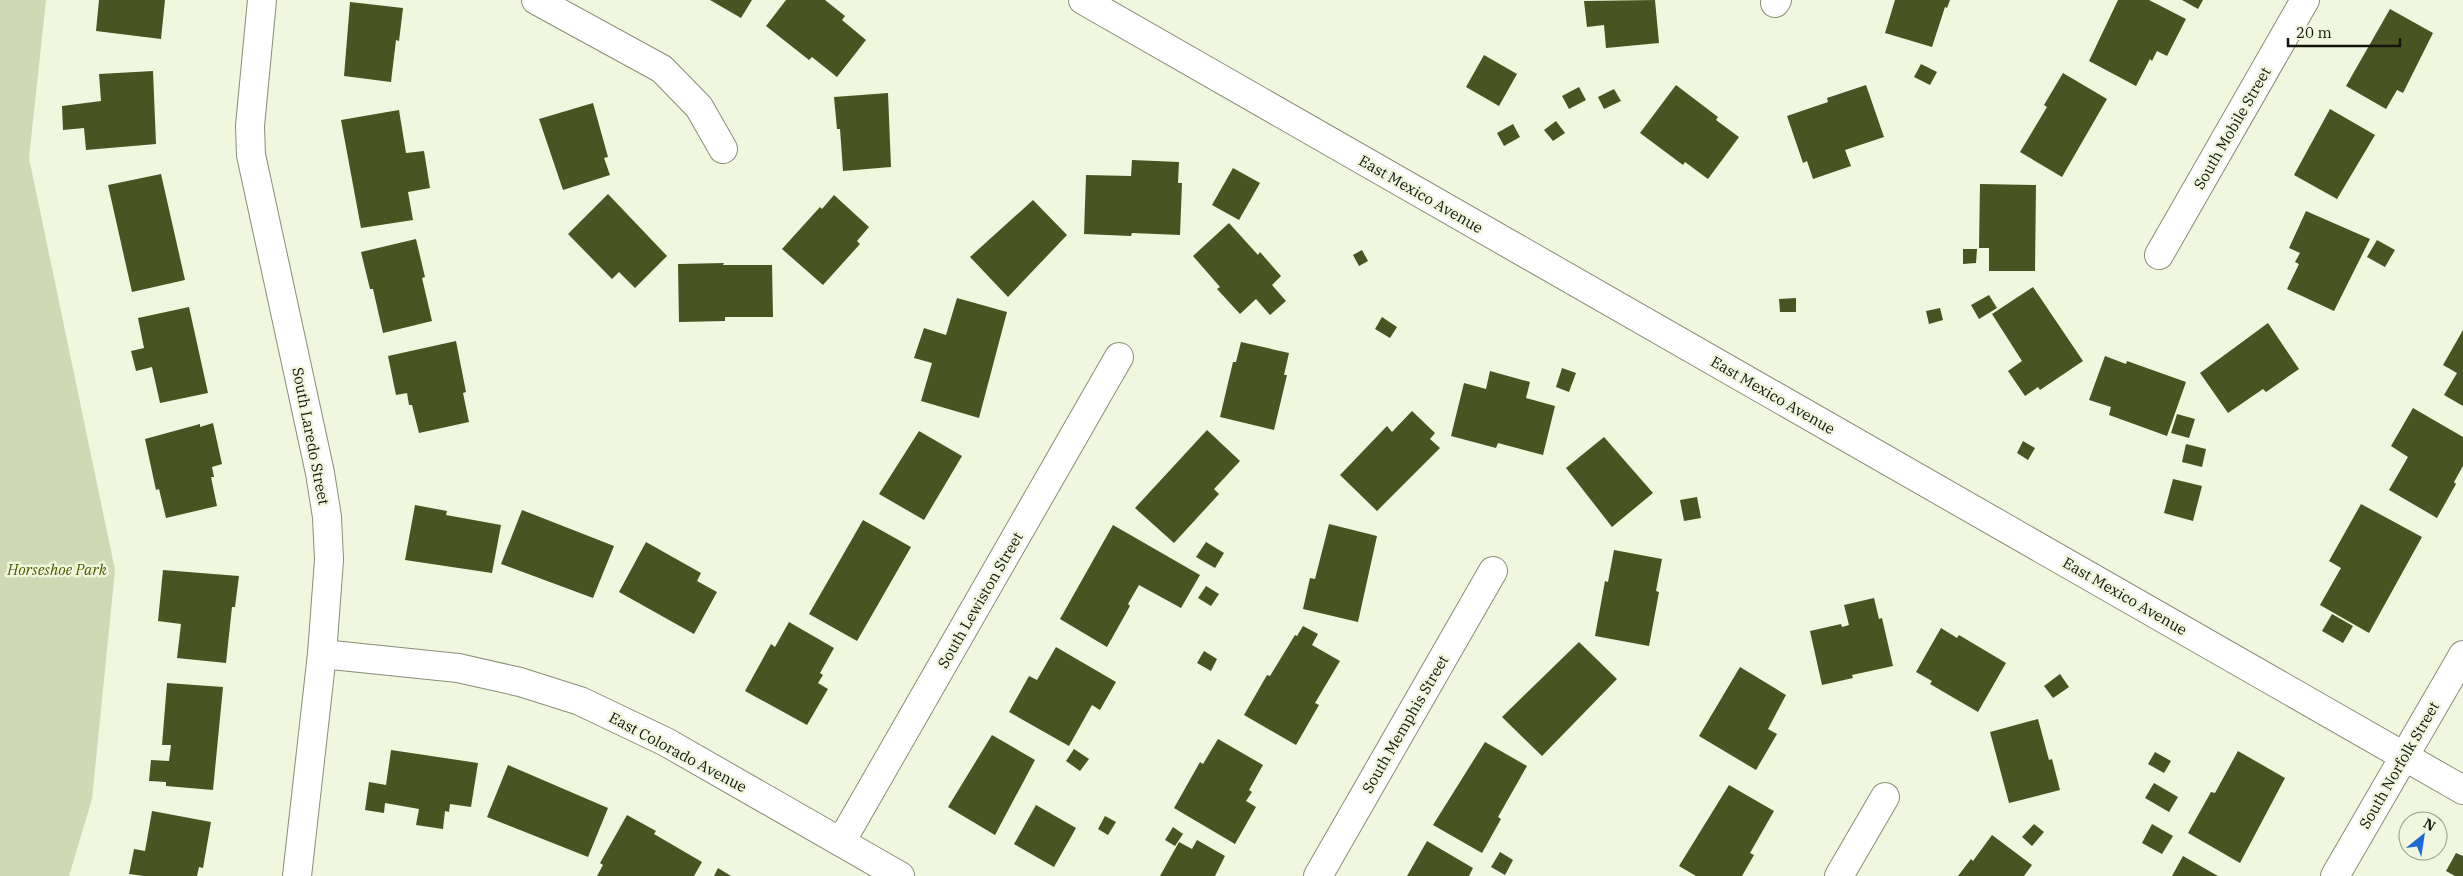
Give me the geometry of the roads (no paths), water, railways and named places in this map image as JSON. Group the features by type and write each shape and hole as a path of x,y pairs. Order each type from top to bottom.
{"street":[{"name":"South Laredo Street","path":"262,0 250,126 251,154 327,517 329,560 322,654 298,876"},
{"path":"536,0 662,69 699,107 723,149"},
{"name":"East Mexico Avenue","path":"1082,0 2463,790"},
{"name":"South Mobile Street","path":"2159,255 2305,0"},
{"name":"South Lewiston Street","path":"841,842 1119,357"},
{"name":"South Memphis Street","path":"1318,876 1493,571"},
{"name":"East Colorado Avenue","path":"322,654 458,668 520,682 580,701 666,742 900,876"},
{"name":"South Norfolk Street","path":"2335,876 2463,654"},
{"path":"1839,876 1885,797"}],"park label":[{"name":"Horseshoe Park","path":"57,569"}]}
